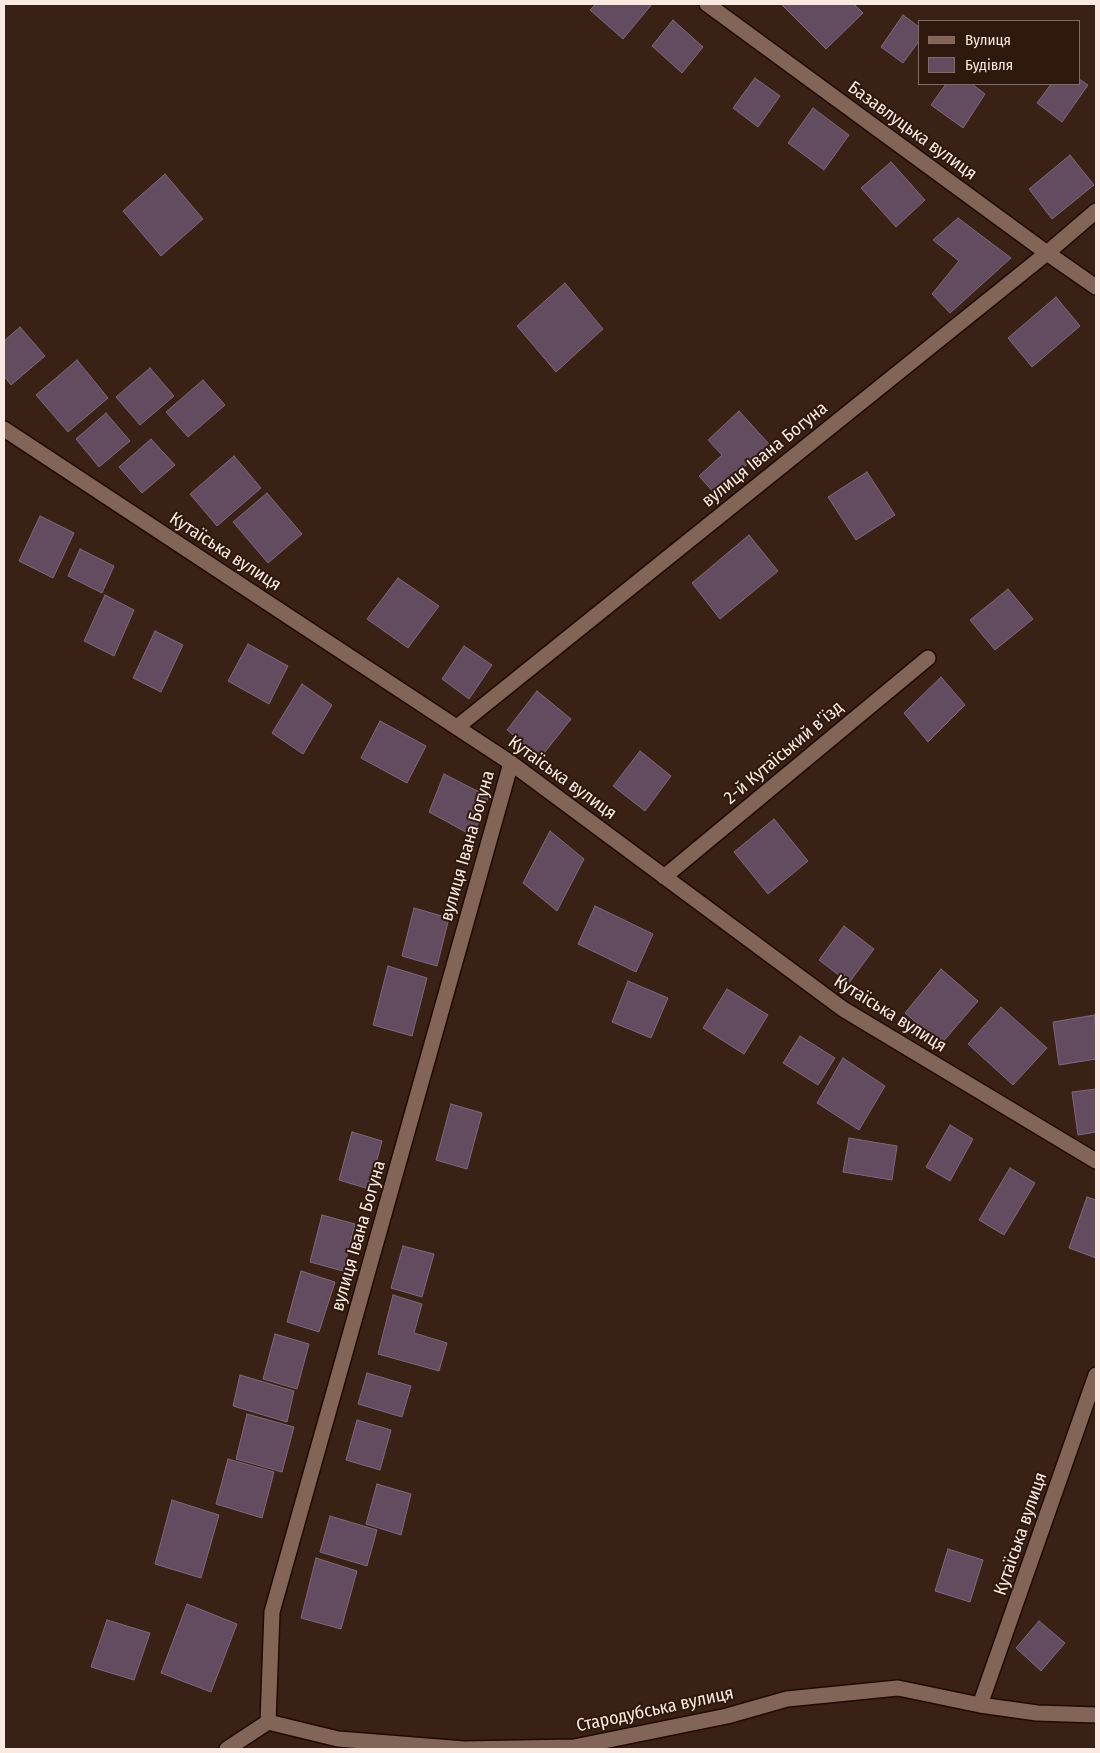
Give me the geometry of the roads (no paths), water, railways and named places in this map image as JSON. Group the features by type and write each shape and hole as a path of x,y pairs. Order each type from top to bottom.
{"street":[{"name":"Базавлуцька вулиця","path":"707,4 1096,287"},
{"name":"вулиця Івана Богуна","path":"457,727 1047,253 1096,211"},
{"name":"Кутаїська вулиця","path":"4,429 511,763 843,1009 1096,1161"},
{"name":"2-й Кутаїський в’їзд","path":"664,877 928,658"},
{"name":"вулиця Івана Богуна","path":"268,1722 272,1612 511,763"},
{"name":"Кутаїська вулиця","path":"980,1705 1096,1375"},
{"name":"Стародубська вулиця","path":"268,1722 338,1740 464,1749 574,1747 727,1716 787,1699 898,1688 980,1705 1037,1713 1096,1715"},
{"path":"227,1749 268,1722"}]}
